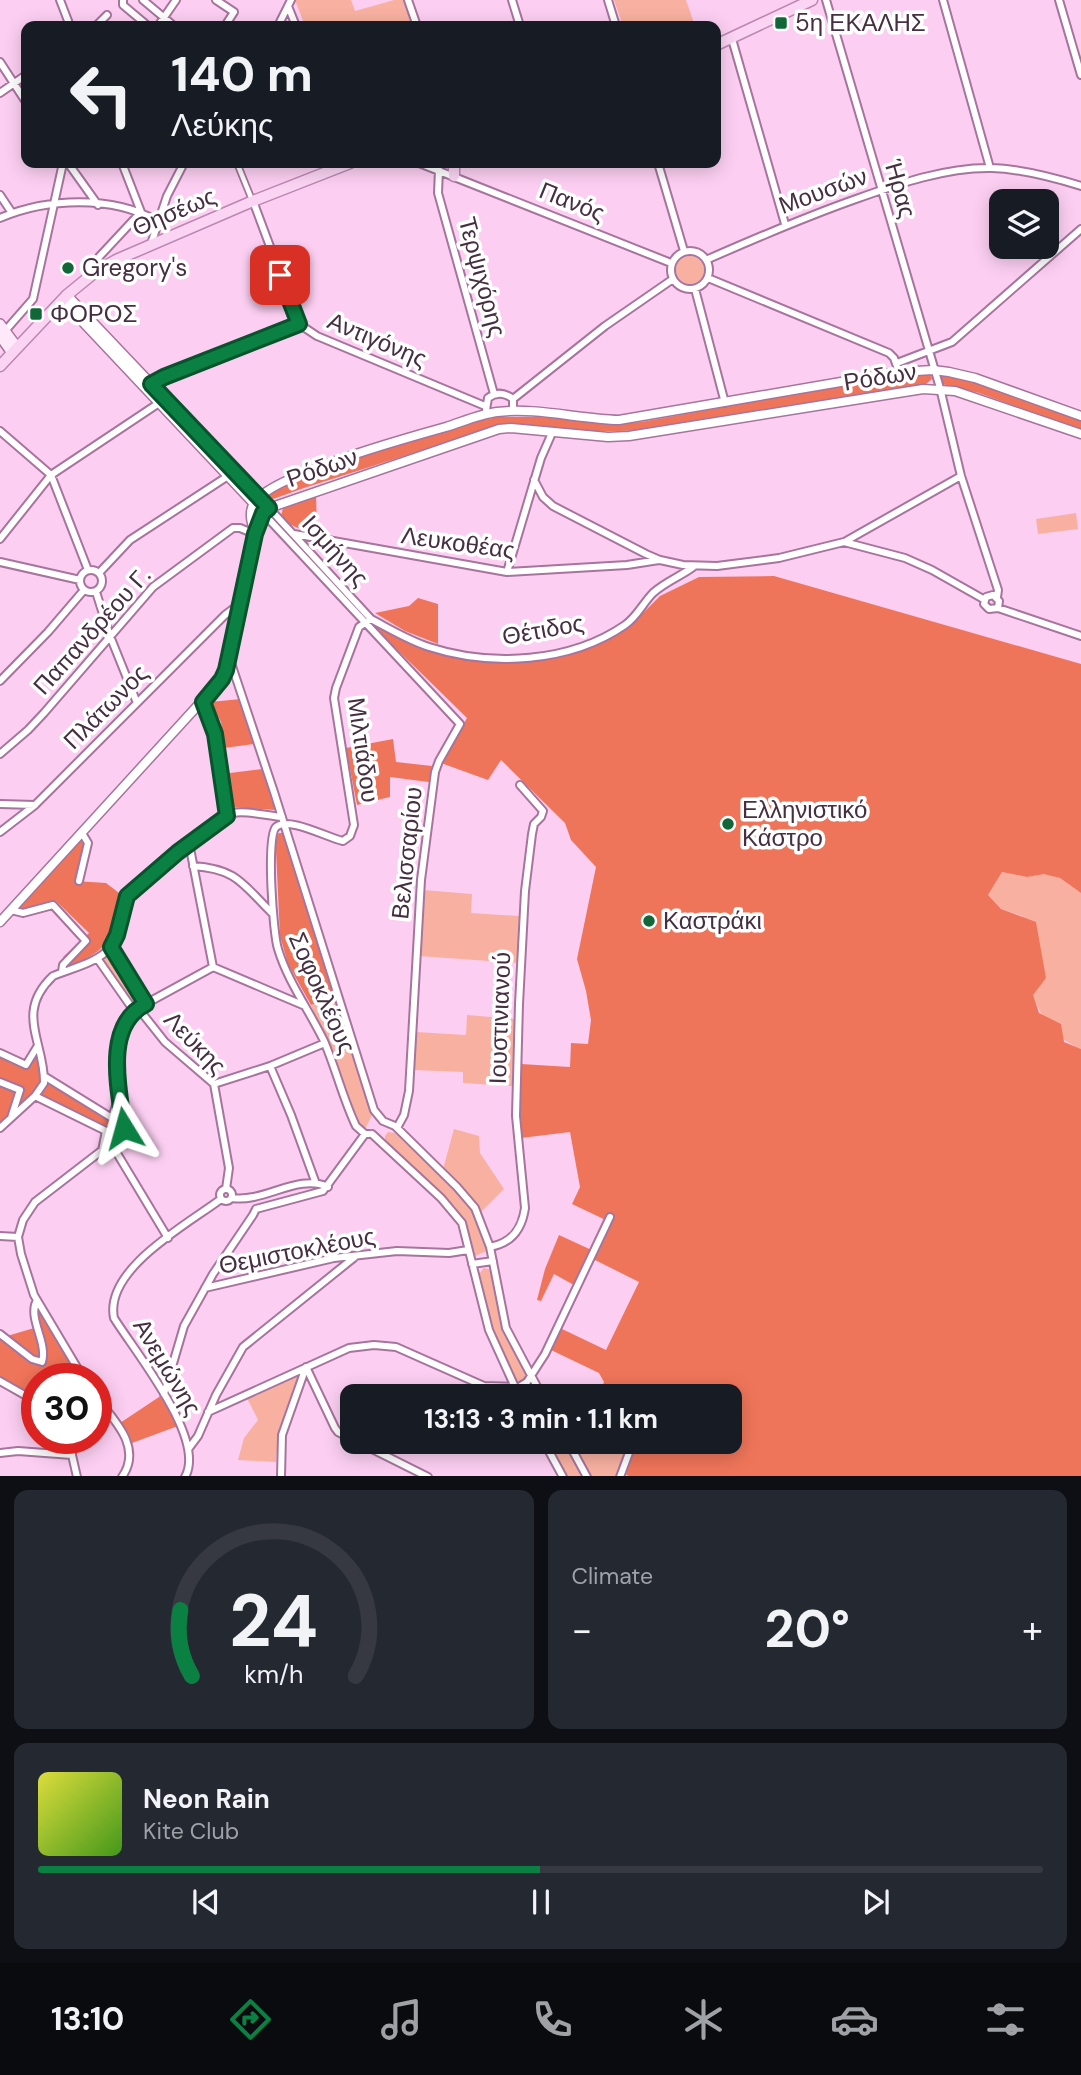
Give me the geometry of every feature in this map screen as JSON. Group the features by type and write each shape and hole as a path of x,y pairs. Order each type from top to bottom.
{"main road":[{"path":"721,43 812,0"},
{"name":"Θησέως","path":"0,366 64,298 93,273 150,244 337,168"},
{"path":"454,168 454,176"},
{"path":"2,330 15,350"}],"street":[{"path":"60,0 68,21"},
{"path":"143,0 166,21"},
{"path":"160,21 176,0"},
{"path":"216,0 234,12 228,21"},
{"path":"408,0 415,21"},
{"path":"512,0 518,21"},
{"path":"608,0 615,21"},
{"name":"Ήρας","path":"826,0 940,388 961,476 994,581 991,597 999,603 998,608"},
{"path":"943,0 990,168"},
{"path":"1059,0 1081,75"},
{"path":"123,2 143,21"},
{"path":"280,21 289,3"},
{"path":"289,3 294,21"},
{"path":"101,21 107,15"},
{"path":"732,39 785,225"},
{"path":"0,62 21,94"},
{"path":"0,93 21,78"},
{"path":"2,330 33,299 65,168"},
{"path":"70,168 98,205"},
{"path":"124,168 141,212"},
{"path":"150,244 157,221 182,168"},
{"path":"239,168 253,201"},
{"name":"Πανός","path":"433,168 671,263"},
{"path":"659,168 684,251"},
{"name":"Μουσών","path":"706,260 785,225 881,190 951,172 990,168 1040,175 1081,186"},
{"name":"Τερψιχόρης","path":"439,170 438,193 494,394"},
{"path":"0,195 12,213"},
{"name":"Αντιγόνης","path":"253,201 299,324 317,336 486,410"},
{"path":"0,218 55,203 98,205 141,212 157,221"},
{"path":"93,273 99,257 141,212"},
{"path":"708,278 888,354 898,367 952,342 1081,229"},
{"path":"684,251 693,251 706,260 708,278 703,285 695,289 678,286 670,271 674,258 684,251"},
{"path":"513,399 605,326 673,279"},
{"path":"695,289 725,403"},
{"name":"Ισμήνης","path":"64,298 256,501"},
{"path":"148,387 164,377 299,324"},
{"name":"Ρόδων","path":"256,501 291,480 354,454 486,410 619,420 725,403 898,367 975,378 1081,416"},
{"name":"Ρόδων","path":"255,534 266,510 499,429 629,436 923,388 940,388 974,396 1081,434"},
{"path":"486,410 488,398 494,394 513,399"},
{"path":"513,399 513,411"},
{"path":"0,539 51,475 162,401"},
{"name":"Ισμήνης","path":"162,401 228,477 294,534 368,621"},
{"path":"0,431 51,475 88,570"},
{"path":"508,572 534,480 552,433"},
{"path":"534,480 543,498 553,506 660,560 693,566 743,564 844,542 961,476"},
{"path":"99,573 130,540 228,477"},
{"path":"0,922 222,679 255,534 251,520 256,501"},
{"name":"Ισμήνης","path":"266,510 368,621"},
{"name":"Παπανδρέου Γ.","path":"0,754 36,722 153,587 225,533 240,527 255,534"},
{"name":"Λευκοθέας","path":"294,534 508,572 626,565 660,560"},
{"path":"844,542 905,558 991,597 989,609 998,608 1081,636"},
{"path":"0,562 80,580"},
{"name":"Θέτιδος","path":"368,621 414,641 458,655 500,659 558,652 600,639 625,625 653,593 693,566"},
{"path":"88,570 99,573"},
{"path":"88,570 80,580 84,590 96,592"},
{"path":"96,592 103,583 99,573"},
{"path":"0,681 55,625 84,590"},
{"path":"96,592 110,636 137,703"},
{"name":"Πλάτωνος","path":"0,832 35,805 225,615 238,608"},
{"name":"Μιλτιάδου","path":"283,821 340,841 348,839 354,829 334,698 335,688 355,637 368,621"},
{"name":"Βελισσαρίου","path":"368,621 460,724 436,768 421,880 409,1091 404,1118 395,1126"},
{"name":"Σοφοκλέους","path":"229,657 374,1110 383,1121"},
{"path":"203,702 215,734 227,816"},
{"name":"Ιουστινιανού","path":"490,1247 514,1236 523,1220 526,1201 516,1116 520,978 525,891 532,834 534,824 543,811 520,785"},
{"path":"0,804 35,805"},
{"path":"0,1128 41,1089 44,1076 32,1020 34,1006 49,980 97,958 111,947 117,935 127,896 189,843 227,816 238,813 283,821"},
{"name":"Σοφοκλέους","path":"283,821 272,836 272,913 278,950 325,1043 358,1129 369,1134 455,1212 462,1223 489,1330 513,1384"},
{"path":"79,881 88,843 82,833"},
{"path":"189,843 213,967"},
{"path":"193,866 215,869 234,876 272,913"},
{"path":"11,910 23,912 53,905 86,941 63,965 62,972"},
{"name":"Λεύκης","path":"111,947 146,1004"},
{"name":"Λεύκης","path":"97,958 136,1010 165,1042 214,1084 229,1168 226,1189"},
{"path":"74,1363 37,1300 18,1237 23,1220 31,1206 122,1135 124,1128 120,1094 119,1037 136,1010 213,967"},
{"path":"213,967 305,1006"},
{"path":"214,1084 270,1066 325,1043"},
{"path":"0,1053 26,1065 37,1047"},
{"path":"270,1066 315,1181"},
{"path":"44,1076 112,1118 120,1094"},
{"path":"0,1082 20,1090 11,1118"},
{"path":"35,1096 106,1131 102,1151"},
{"path":"205,1288 256,1209 317,1194 328,1187 369,1134 383,1121 395,1126 470,1201 483,1225 494,1261 506,1328 534,1384"},
{"path":"112,1145 168,1238"},
{"path":"232,1198 231,1192 226,1189 220,1193 222,1199 227,1201 315,1181 328,1187"},
{"path":"248,1198 256,1209"},
{"name":"Ανεμώνης","path":"187,1475 189,1448 180,1424 164,1394 126,1338 113,1312 117,1288 145,1255 222,1199"},
{"path":"524,1384 545,1354 611,1217"},
{"path":"0,1236 18,1237"},
{"name":"Θεμιστοκλέους","path":"164,1394 181,1333 205,1288 334,1258 397,1251 449,1253 468,1250"},
{"path":"189,1448 198,1436 243,1346 356,1256"},
{"path":"472,1264 494,1261"},
{"path":"0,1334 32,1359 42,1362 42,1345 34,1307 37,1300"},
{"path":"208,1412 349,1348 384,1346 414,1354 482,1384"},
{"path":"306,1367 335,1428 340,1433"},
{"path":"281,1476 282,1435 306,1367"},
{"path":"0,1381 21,1393"},
{"path":"112,1417 128,1443 130,1461 122,1476"},
{"path":"0,1453 18,1451 72,1455 77,1476"},
{"path":"383,1454 428,1476"},
{"path":"551,1454 563,1476"},
{"path":"575,1454 587,1476"},
{"path":"620,1476 628,1454"}],"shaded area":[{"path":"295,0 351,0 355,11 394,0 406,0 412,21 303,21"},
{"path":"614,0 686,0 693,21 621,21"},
{"path":"690,256 700,260 704,270 700,280 690,284 680,280 676,270 680,260"},
{"path":"931,374 932,379 925,385 654,430 582,432 495,427 273,499 269,496 270,493 329,466 436,432 496,417 540,417 613,424 641,422 894,376"},
{"path":"943,374 980,383 1081,419 1081,430 979,393 942,384 939,376"},
{"path":"316,493 317,532 297,528 281,516 284,504"},
{"path":"1076,513 1078,529 1038,534 1036,519"},
{"path":"774,576 1081,664 1081,893 1060,878 1044,874 1027,877 1002,872 988,895 1001,909 1036,922 1046,978 1033,995 1039,1013 1061,1024 1064,1042 1081,1049 1081,1476 628,1476 626,1475 632,1454 742,1454 742,1384 603,1384 599,1373 551,1350 562,1329 606,1350 639,1282 587,1256 574,1285 554,1274 541,1301 537,1300 545,1269 559,1235 598,1253 612,1223 572,1204 580,1187 570,1132 521,1138 519,1117 521,1064 570,1067 571,1043 588,1044 591,1020 577,959 596,867 571,840 565,823 501,760 488,780 441,763 467,718 371,624 375,622 427,651 462,659 486,661 543,658 604,641 636,620 660,596 699,577"},
{"path":"418,598 438,604 438,644 405,631 375,613 409,606"},
{"path":"241,699 254,744 224,748 221,722 210,702"},
{"path":"393,739 396,762 432,766 429,782 390,777 390,797 357,805 346,748"},
{"path":"263,769 275,810 231,807 230,773"},
{"path":"279,833 284,833 335,998 311,1005 288,964 280,936 276,851 276,837"},
{"path":"82,839 84,845 75,881 106,883 123,896 117,921 108,940 94,954 70,965 63,957 89,933 56,901 17,910"},
{"path":"1002,872 1027,877 1044,873 1060,878 1081,893 1081,1049 1057,1034 1036,1003 1032,994 1046,978 1022,916 1001,909 988,895"},
{"path":"423,890 472,894 471,913 519,916 518,963 419,956"},
{"path":"111,954 141,1002 134,1008 102,959"},
{"path":"335,998 372,1115 365,1129 359,1127 311,1005"},
{"path":"467,1015 515,1019 512,1086 463,1083 463,1072 413,1070 416,1032 466,1035"},
{"path":"35,1052 41,1074 47,1082 114,1120 119,1108 117,1129 105,1146 108,1127 34,1093 0,1122 0,1056 24,1067 29,1066"},
{"path":"454,1129 479,1136 480,1153 504,1189 481,1212 443,1169"},
{"path":"388,1132 395,1133 461,1195 473,1210 489,1250 475,1256 472,1254 467,1229 455,1207 385,1142"},
{"path":"484,1268 492,1270 506,1338 527,1375 521,1383 516,1383 489,1323 479,1274"},
{"path":"40,1309 71,1363 21,1363 21,1389 0,1377 0,1337 3,1340 7,1336 41,1326 38,1315"},
{"path":"298,1377 279,1429 276,1462 238,1460 244,1438 258,1420 247,1398"},
{"path":"162,1395 178,1426 132,1443 120,1423"},
{"path":"554,1454 572,1454 585,1476 567,1476"},
{"path":"579,1454 624,1454 616,1476 591,1476"}],"place":[{"name":"5η ΕΚΑΛΗΣ","path":"781,23"},
{"name":"Gregory's","path":"68,268"},
{"name":"ΦΟΡΟΣ","path":"36,314"},
{"name":"Ελληνιστικό Κάστρο","path":"728,824"},
{"name":"Καστράκι","path":"649,921"}],"route":[{"path":"124,1128 119,1083 119,1037 130,1016 146,1004 111,947 117,935 127,896 178,852 227,816 215,734 203,702 226,670 255,534 263,513 269,508 151,384 299,324 280,275"}]}
